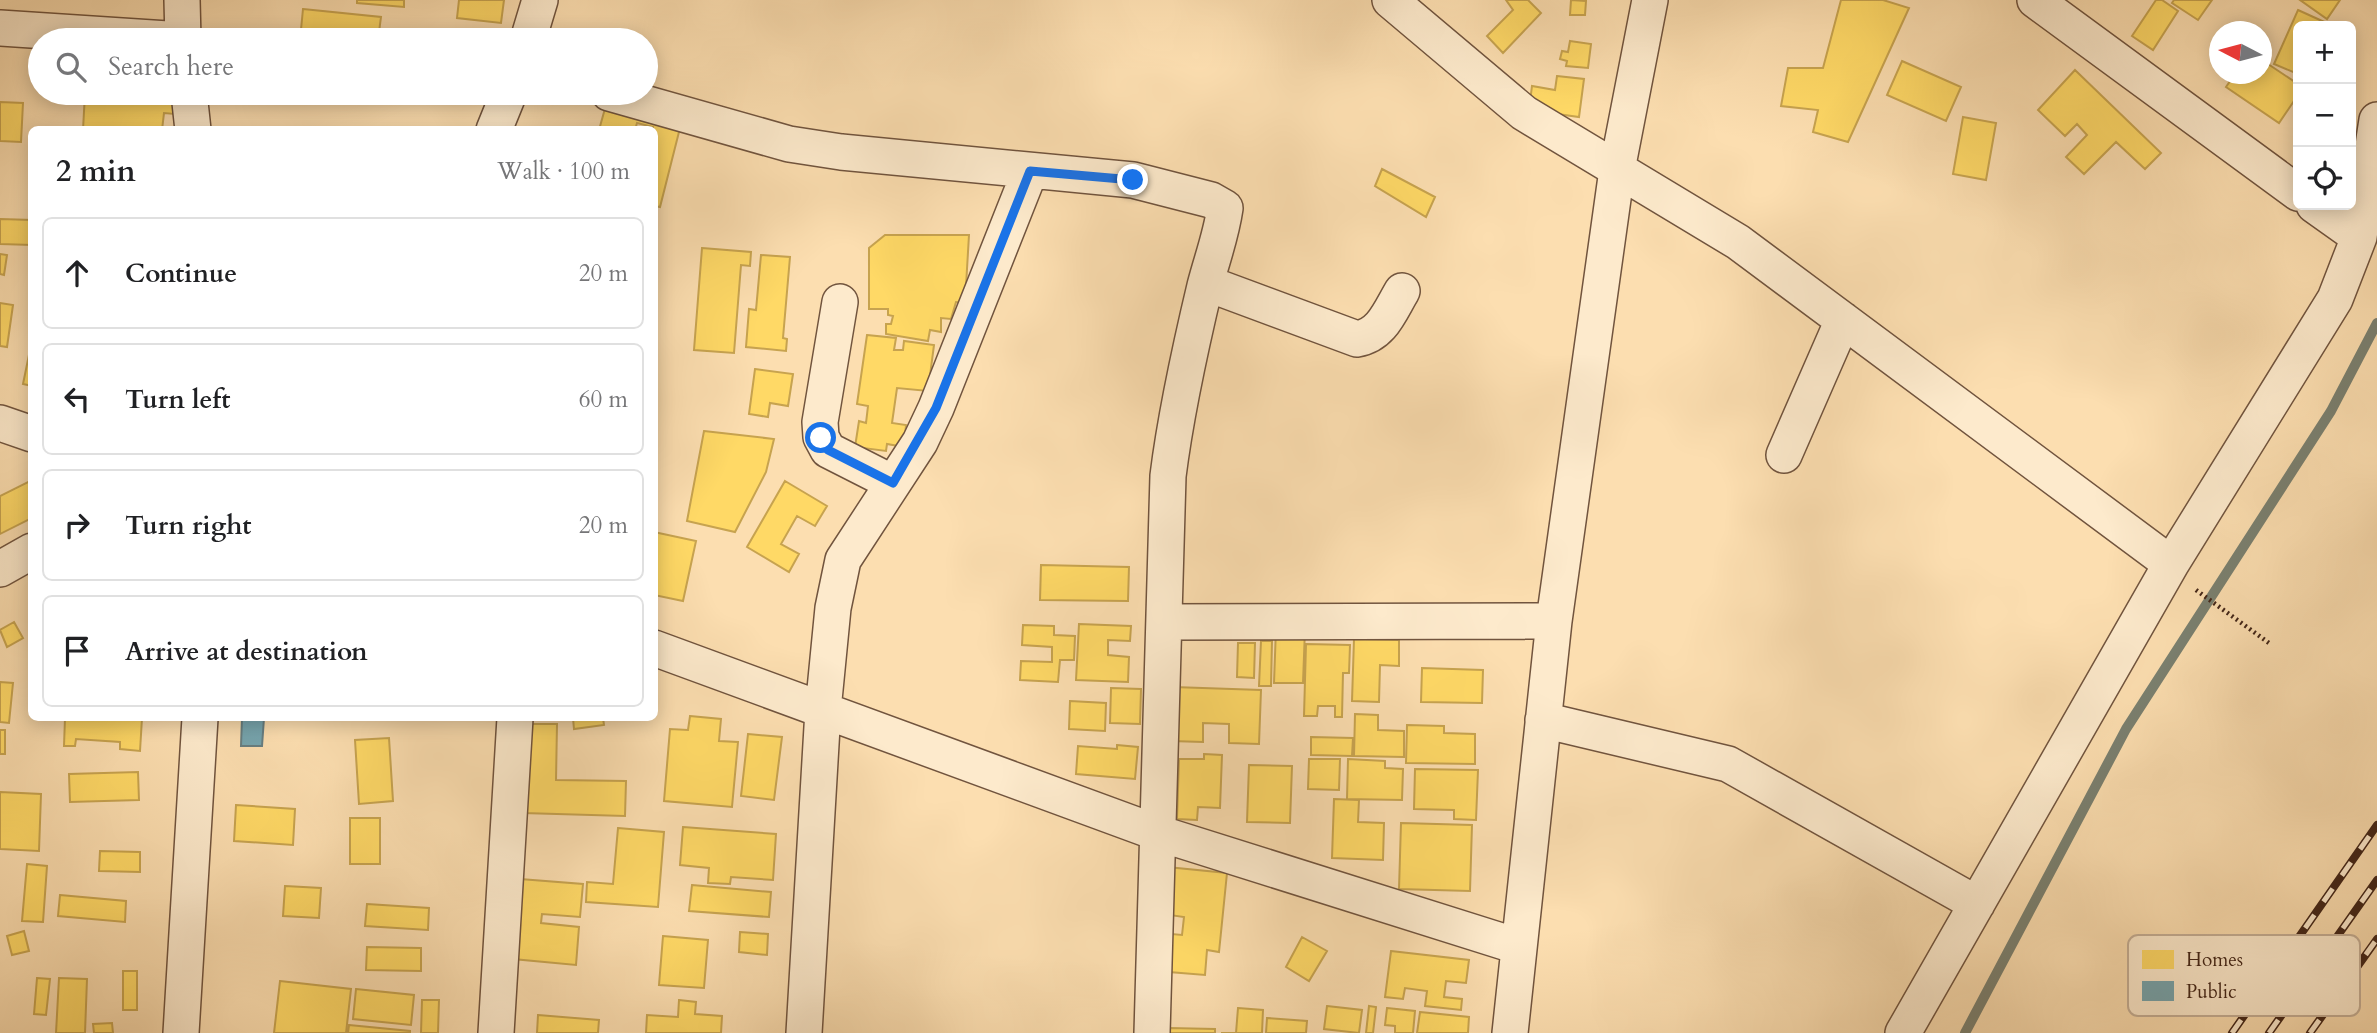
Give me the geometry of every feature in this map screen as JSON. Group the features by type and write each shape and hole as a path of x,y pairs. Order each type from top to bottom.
{"street":[{"path":"182,0 183,28"},
{"path":"532,28 540,0"},
{"path":"1390,0 1524,113 1738,242 2180,575"},
{"path":"1510,1033 1517,946 1554,621 1617,170 1650,0"},
{"path":"2035,0 2293,189"},
{"path":"0,28 28,30"},
{"path":"190,105 193,126"},
{"path":"496,126 504,105"},
{"path":"651,105 789,144 841,152 1133,180 1211,200 1225,208 1221,242 1206,283 1174,422 1169,462 1152,1033"},
{"path":"1903,1033 1977,904 2180,575 2335,299 2358,237 2377,120"},
{"path":"804,1033 823,710 832,608 844,559 893,483 936,408 1030,171"},
{"path":"2321,210 2358,237"},
{"path":"1206,283 1357,339 1368,337 1378,330 1402,291"},
{"path":"840,302 820,422 821,438 828,450 893,483"},
{"path":"1784,455 1843,320"},
{"path":"0,423 28,433"},
{"path":"0,569 28,553"},
{"path":"1164,622 1554,621"},
{"path":"658,649 1158,833 1517,946"},
{"path":"1543,720 1728,764 1977,904"},
{"path":"181,1033 200,721"},
{"path":"496,1033 515,721"}],"path":[{"path":"2180,575 2269,643"}],"building: Homes":[{"path":"357,0 404,0 404,7 357,3"},
{"path":"459,0 504,0 501,23 457,18"},
{"path":"1506,0 1528,0 1541,13 1503,53 1487,36 1513,10"},
{"path":"1571,0 1586,1 1585,15 1570,15"},
{"path":"1841,0 1883,0 1909,8 1848,142 1813,132 1818,110 1781,106 1788,68 1823,68"},
{"path":"2156,0 2162,0 2178,11 2153,50 2132,36"},
{"path":"2174,0 2212,0 2198,20 2172,3"},
{"path":"2300,0 2340,0 2327,19"},
{"path":"303,9 381,17 380,28 301,28"},
{"path":"2298,10 2322,21 2293,21"},
{"path":"2293,21 2293,72 2274,64"},
{"path":"1570,41 1591,44 1588,68 1566,66 1567,61 1560,59 1562,51 1568,52"},
{"path":"1902,61 1961,87 1946,121 1887,95"},
{"path":"2272,67 2293,81 2293,102 2279,123 2226,87 2228,84 2272,84"},
{"path":"2075,70 2161,153 2145,169 2116,142 2084,174 2066,157 2087,135 2077,124 2065,136 2038,110"},
{"path":"1557,76 1584,79 1579,117 1529,110 1532,86 1555,90"},
{"path":"0,102 23,103 21,142 0,141"},
{"path":"84,105 175,105 175,114 164,113 162,126 83,126"},
{"path":"606,105 681,124 660,207 658,126 637,123 636,126 600,126"},
{"path":"1963,117 1996,123 1986,180 1953,174"},
{"path":"1382,169 1435,197 1426,217 1375,186"},
{"path":"0,219 28,220 28,245 0,244"},
{"path":"885,235 969,235 965,303 956,302 951,319 941,318 941,332 930,330 928,341 886,334 886,324 891,324 893,316 888,315 888,309 869,309 869,248"},
{"path":"702,248 751,252 750,266 741,265 734,353 694,350"},
{"path":"0,254 7,255 4,275 0,274"},
{"path":"761,255 790,257 783,338 787,339 786,351 746,347 749,309 756,310"},
{"path":"0,303 13,305 7,347 0,346"},
{"path":"867,335 896,338 894,350 903,350 904,341 934,345 928,391 897,388 892,423 906,425 904,447 887,444 886,451 855,447 859,421 866,423 868,406 857,404"},
{"path":"28,360 28,385 23,384"},
{"path":"755,369 793,374 788,406 770,403 768,417 749,414"},
{"path":"704,431 774,439 766,472 735,532 687,521"},
{"path":"785,481 827,506 815,526 797,516 781,544 799,554 789,572 747,547"},
{"path":"28,482 28,520 0,534 0,496"},
{"path":"658,533 696,541 683,601 658,596"},
{"path":"1041,565 1129,567 1128,601 1040,600"},
{"path":"14,622 23,638 7,647 0,630"},
{"path":"1079,624 1131,626 1130,641 1108,640 1108,655 1129,657 1128,682 1076,680"},
{"path":"1023,625 1054,626 1054,635 1075,636 1074,660 1060,660 1058,682 1020,680 1021,661 1052,662 1052,647 1022,645"},
{"path":"1276,628 1305,629 1303,683 1274,683"},
{"path":"1354,639 1399,640 1399,666 1380,665 1379,702 1352,701"},
{"path":"1261,641 1272,641 1271,686 1259,686"},
{"path":"1238,643 1255,643 1254,678 1237,677"},
{"path":"1306,644 1350,645 1349,673 1343,673 1342,717 1335,717 1335,706 1318,706 1317,716 1304,716"},
{"path":"1422,668 1483,670 1482,703 1421,702"},
{"path":"0,682 13,683 9,723 0,722"},
{"path":"1173,687 1261,690 1259,744 1229,743 1229,724 1203,723 1203,742 1171,741"},
{"path":"1111,688 1141,689 1140,724 1110,723"},
{"path":"1070,701 1106,703 1105,731 1069,729"},
{"path":"1355,714 1378,715 1378,730 1404,731 1404,757 1354,756"},
{"path":"690,716 721,719 719,741 738,742 732,807 664,801 670,729 688,730"},
{"path":"65,721 142,721 140,751 120,749 120,742 76,739 75,746 64,746"},
{"path":"573,721 603,721 604,725 574,729"},
{"path":"525,724 557,724 556,780 626,781 625,816 523,813"},
{"path":"1407,725 1444,726 1444,733 1475,734 1475,764 1406,763"},
{"path":"0,730 5,730 5,754 0,754"},
{"path":"748,734 782,737 774,800 741,796"},
{"path":"1311,737 1353,738 1352,756 1311,755"},
{"path":"389,738 393,801 359,804 355,740"},
{"path":"1117,745 1138,747 1135,779 1076,774 1078,746 1117,749"},
{"path":"1204,754 1222,755 1220,808 1198,807 1197,820 1177,819 1179,759 1204,759"},
{"path":"1309,759 1340,759 1339,790 1308,789"},
{"path":"1348,759 1385,761 1385,768 1403,769 1402,800 1347,799"},
{"path":"1249,765 1292,766 1290,823 1247,822"},
{"path":"1415,769 1478,770 1476,820 1454,819 1454,810 1414,809"},
{"path":"138,772 139,800 70,802 69,774"},
{"path":"0,792 41,794 39,851 0,849"},
{"path":"1334,799 1359,800 1358,822 1384,823 1383,860 1332,858"},
{"path":"236,805 295,809 293,845 234,841"},
{"path":"350,818 380,818 380,864 350,864"},
{"path":"1401,823 1472,825 1470,891 1399,889"},
{"path":"683,827 776,834 773,880 731,877 730,884 708,883 709,868 680,865"},
{"path":"618,828 664,832 658,907 586,902 587,882 613,884"},
{"path":"100,851 140,852 140,872 99,871"},
{"path":"27,864 47,866 43,922 22,921"},
{"path":"1167,867 1227,873 1219,952 1207,950 1205,975 1157,971 1161,933 1182,935 1184,917 1163,914"},
{"path":"520,879 583,884 580,917 542,914 541,923 579,927 576,965 513,959"},
{"path":"692,885 771,892 769,917 689,911"},
{"path":"285,886 321,888 319,918 283,916"},
{"path":"60,895 126,901 125,922 58,916"},
{"path":"367,904 429,908 428,930 365,926"},
{"path":"24,931 29,951 12,955 7,936"},
{"path":"740,932 768,934 767,955 739,952"},
{"path":"663,936 708,940 704,988 659,985"},
{"path":"1302,937 1327,951 1309,981 1286,967"},
{"path":"367,947 421,948 421,971 366,970"},
{"path":"1391,951 1469,960 1466,983 1446,981 1444,997 1462,999 1461,1010 1425,1006 1427,991 1405,988 1403,999 1385,997"},
{"path":"123,971 137,971 137,1010 123,1010"},
{"path":"37,978 50,979 46,1015 34,1014"},
{"path":"59,978 87,979 85,1033 56,1033"},
{"path":"280,981 351,989 346,1033 274,1033"},
{"path":"356,989 414,995 411,1025 353,1019"},
{"path":"422,1000 439,1000 438,1033 421,1033"},
{"path":"679,1000 696,1002 695,1014 722,1016 721,1033 646,1033 647,1015 678,1017"},
{"path":"1327,1006 1362,1010 1359,1033 1324,1029"},
{"path":"1369,1006 1376,1007 1373,1033 1366,1033"},
{"path":"1238,1008 1263,1010 1262,1033 1236,1033"},
{"path":"1387,1008 1415,1011 1413,1033 1395,1033 1395,1026 1385,1025"},
{"path":"1420,1012 1469,1017 1468,1033 1417,1033"},
{"path":"538,1015 599,1020 598,1033 537,1033"},
{"path":"1267,1018 1307,1021 1306,1033 1266,1033"},
{"path":"112,1023 113,1033 94,1033 93,1024"},
{"path":"349,1025 410,1031 410,1033 348,1033"},
{"path":"1169,1028 1215,1029 1215,1033 1169,1033"}],"building: Public":[{"path":"242,721 264,721 262,746 241,746"}],"waterway":[{"path":"1965,1033 2126,729 2331,411 2377,323"}],"railway":[{"path":"2300,935 2377,825"},
{"path":"2338,935 2377,880"},
{"path":"2360,963 2377,939"},
{"path":"2232,1033 2244,1016"},
{"path":"2269,1033 2281,1016"},
{"path":"2310,1033 2322,1016"}],"route":[{"path":"821,438 828,450 893,483 920,442 936,408 1030,171 1133,180"}]}
